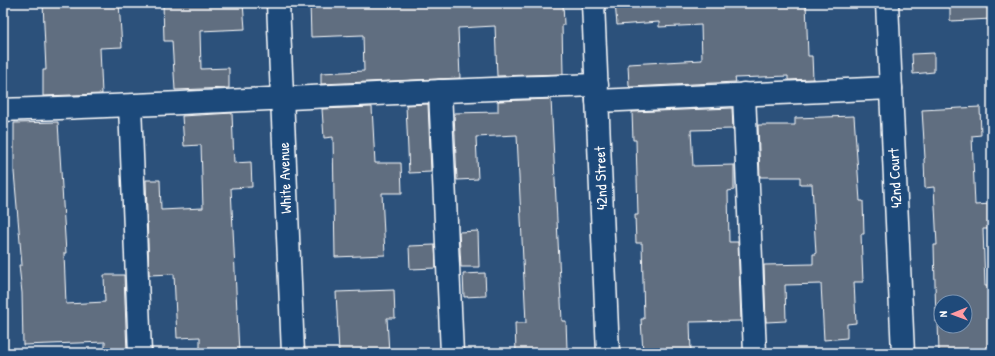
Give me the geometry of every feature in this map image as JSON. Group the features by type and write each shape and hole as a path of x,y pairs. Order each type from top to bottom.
{"street":[{"name":"White Avenue","path":"278,3 293,353"},
{"name":"42nd Street","path":"593,3 608,353"},
{"name":"42nd Court","path":"887,3 903,353"},
{"path":"3,110 130,106 440,91 744,94 891,88"},
{"path":"440,91 452,353"},
{"path":"744,94 755,353"},
{"path":"130,106 140,353"}],"building":[{"path":"43,3 119,3 122,47 100,48 102,94 43,96 43,70 46,70"},
{"path":"163,3 243,3 245,29 200,31 201,69 229,68 229,88 175,90 172,41 164,41"},
{"path":"310,3 563,3 563,74 497,76 495,26 458,28 460,78 321,84 321,73 364,71 363,35 311,37"},
{"path":"615,3 806,3 808,56 812,56 813,79 788,80 788,76 735,78 736,82 630,87 628,64 702,60 701,25 659,27 659,22 617,25"},
{"path":"950,3 992,3 992,19 950,21"},
{"path":"934,53 934,72 913,74 912,54"},
{"path":"551,99 562,321 566,321 567,349 516,352 515,323 526,323 517,135 476,137 478,179 457,180 454,113 498,112 498,101"},
{"path":"428,104 431,172 409,173 406,105"},
{"path":"372,107 375,163 401,163 402,193 382,193 385,255 335,257 333,137 324,138 322,109"},
{"path":"980,107 981,135 972,136 975,205 992,204 992,229 983,229 985,286 992,286 992,320 988,320 989,353 939,353 938,334 973,334 973,294 935,294 934,245 937,245 934,187 925,188 922,110"},
{"path":"732,108 733,129 691,130 693,166 734,165 734,190 728,191 729,242 738,242 741,321 690,322 691,353 643,353 641,319 644,319 642,243 636,243 635,215 638,215 636,140 633,140 632,112"},
{"path":"232,113 234,163 251,162 252,187 231,188 239,353 200,353 200,337 177,338 174,274 149,275 146,180 160,180 161,210 203,208 201,145 184,146 182,116"},
{"path":"854,116 860,201 863,201 864,234 861,234 863,282 854,282 856,323 847,324 847,338 824,340 821,284 785,285 786,321 766,322 764,265 813,264 813,254 816,254 812,184 800,184 800,177 760,177 758,125 795,125 795,118"},
{"path":"58,122 66,253 64,253 66,304 105,302 104,275 124,275 127,353 105,353 105,342 23,345 22,293 19,265 22,265 14,172 14,123"},
{"path":"478,231 479,267 461,267 459,232"},
{"path":"435,245 436,268 410,269 409,246"},
{"path":"485,273 486,296 464,297 463,274"},
{"path":"394,290 395,318 387,318 389,353 339,353 336,292"}]}
